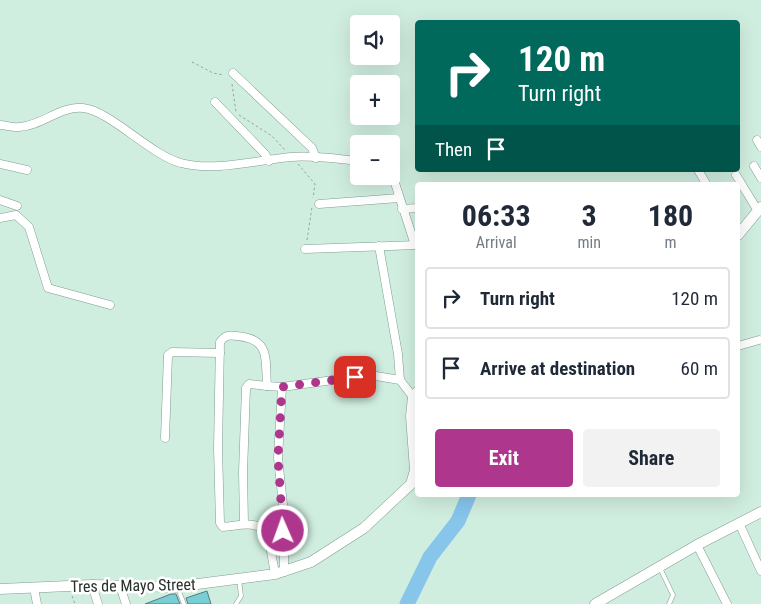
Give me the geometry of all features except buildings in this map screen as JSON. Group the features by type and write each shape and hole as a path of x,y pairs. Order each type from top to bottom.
{"street":[{"path":"231,76 312,148 316,158"},
{"path":"215,102 265,154 269,161"},
{"path":"0,124 18,127 35,124 60,111 82,108 103,116 147,146 181,164 215,166 292,157 350,160"},
{"path":"0,164 26,170"},
{"path":"754,166 761,178"},
{"path":"736,175 760,209 740,233"},
{"path":"395,185 415,242"},
{"path":"319,204 399,198"},
{"path":"0,200 17,206"},
{"path":"402,209 415,208"},
{"path":"0,218 16,215 29,227 48,288 110,305"},
{"path":"306,249 415,245"},
{"path":"379,246 398,354 400,380"},
{"path":"267,386 266,353 259,342 244,336 229,335 220,342 218,448 220,523 223,528 244,524 257,525 268,534 279,573"},
{"path":"740,345 759,340"},
{"path":"165,438 168,355 172,352 220,353"},
{"path":"244,524 243,472 246,388 249,384 282,387 370,375 400,380 415,394"},
{"path":"279,573 284,514 278,458 282,387"},
{"name":"Tres de Mayo Street","path":"0,589 92,585 174,587 279,573 311,562 364,528 411,484 415,470 411,416 415,394"},
{"path":"595,604 659,566 761,512"},
{"path":"739,523 761,571"},
{"path":"697,545 727,604"},
{"path":"92,585 98,604"},
{"path":"120,586 126,604"},
{"path":"34,588 37,604"}],"lane":[{"path":"659,566 673,596 669,604"},
{"path":"236,604 241,596 239,579"},
{"path":"180,594 184,604"}],"path":[{"path":"192,62 213,73 231,76 236,113 272,136 315,184 306,249"}],"waterway":[{"path":"407,604 430,557 458,521 468,497"}],"route":[{"path":"283,531 284,514 278,458 282,387 355,377"}]}
